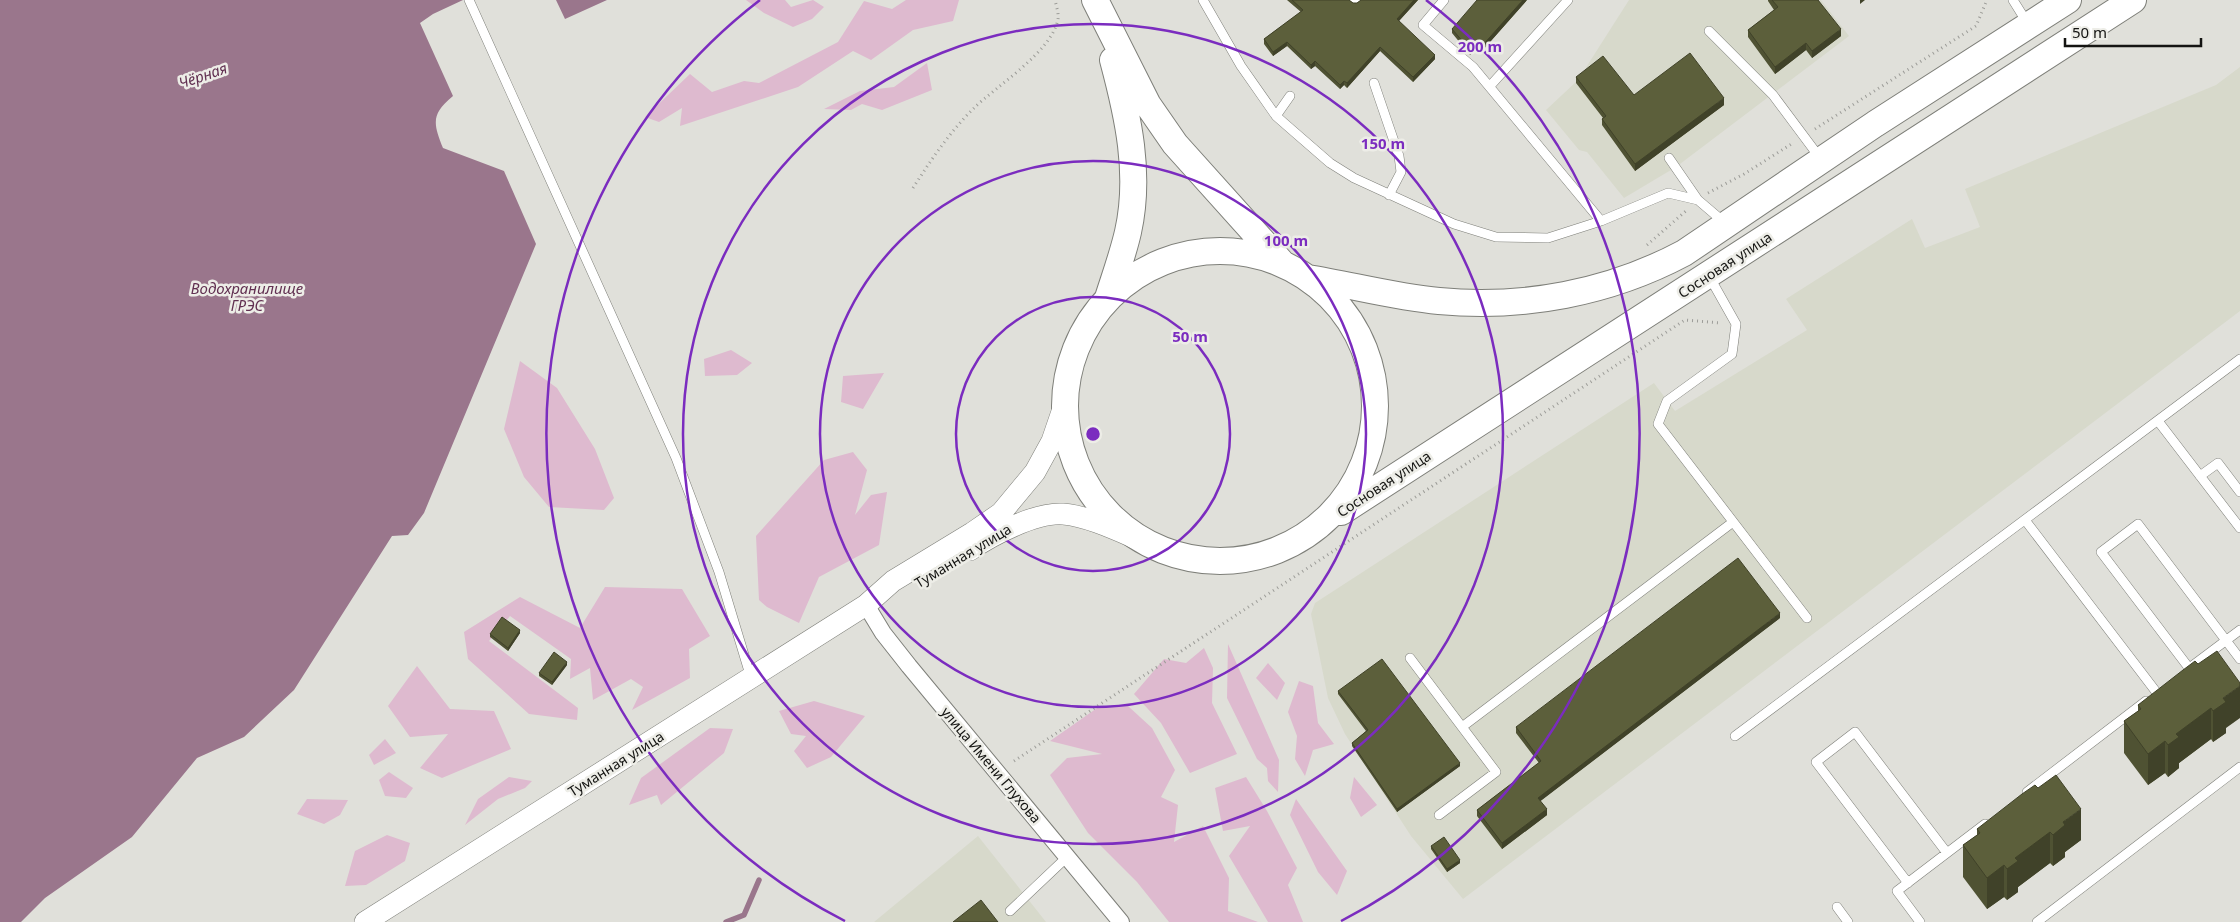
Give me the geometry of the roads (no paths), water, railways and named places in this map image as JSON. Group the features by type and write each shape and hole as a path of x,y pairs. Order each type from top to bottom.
{"main road":[{"path":"1308,278 1438,301 1509,303 1587,291 1624,280 1669,260 1727,225 1822,160 2068,0"},
{"name":"Сосновая улица","path":"1316,529 1709,276 1900,149 2133,0"},
{"path":"1097,6 1148,105 1175,144 1282,264"},
{"path":"1097,6 1129,126 1133,176 1128,230 1108,298"},
{"path":"1213,250 1237,251 1260,256 1282,264 1308,278 1330,296 1349,319 1366,354 1372,372 1375,401 1374,430 1366,459 1354,485 1343,501 1316,529 1277,551 1234,561 1211,561 1189,558 1168,552 1147,543 1127,530 1108,514 1089,488 1072,452 1066,428 1067,380 1072,358 1081,336 1093,316 1125,282 1167,260 1190,253 1213,250"}],"street":[{"name":"Туманная улица","path":"365,922 866,605 893,581 1002,513 1036,472 1052,440 1065,404"},
{"name":"Туманная улица","path":"866,605 908,590 982,542 1015,525 1045,517 1063,514 1099,523 1147,543"},
{"name":"улица Имени Глухова","path":"866,605 883,632 909,666 1121,922"}],"lane":[{"path":"469,0 676,458 719,572 751,678"},
{"path":"1204,0 1241,66 1276,116 1330,163 1354,178 1454,224 1496,237 1548,238 1601,221 1668,193 1698,200"},
{"path":"1353,0 1355,2 1357,0"},
{"path":"1444,0 1423,25 1473,67 1601,221"},
{"path":"1490,86 1568,0"},
{"path":"2013,0 2028,25"},
{"path":"1709,31 1773,95 1822,160"},
{"path":"1374,83 1399,156 1401,172 1389,195"},
{"path":"1276,116 1290,96"},
{"path":"1669,158 1698,200 1727,225"},
{"path":"1709,276 1736,324 1732,354 1667,401 1658,424 1807,618"},
{"path":"1735,736 2240,358"},
{"path":"2158,421 2240,528"},
{"path":"2200,476 2218,463 2240,492"},
{"path":"2017,800 2160,690 2025,520"},
{"path":"1462,727 1733,522"},
{"path":"2240,630 2226,640 2186,671 2101,552 2138,524 2226,640 2240,659"},
{"path":"1410,658 1496,772 1439,815"},
{"path":"1908,883 1816,762 1855,732 1947,853"},
{"path":"2037,922 2240,767"},
{"path":"1920,922 1897,891 1994,818"},
{"path":"1010,911 1067,857"},
{"path":"1837,907 1848,922"}],"water":[{"name":"Водохранилище ГРЭС","path":"0,0 463,0 433,14 420,23 453,96 441,108 438,114 436,119 437,132 443,148 504,171 536,244 424,513 408,535 392,536 294,690 244,737 197,758 132,837 45,898 21,922 0,922"},
{"path":"556,0 607,0 565,19"}],"waterway":[{"path":"726,922 744,915 759,880"}],"water label":[{"name":"Чёрная","path":"203,76"}]}
